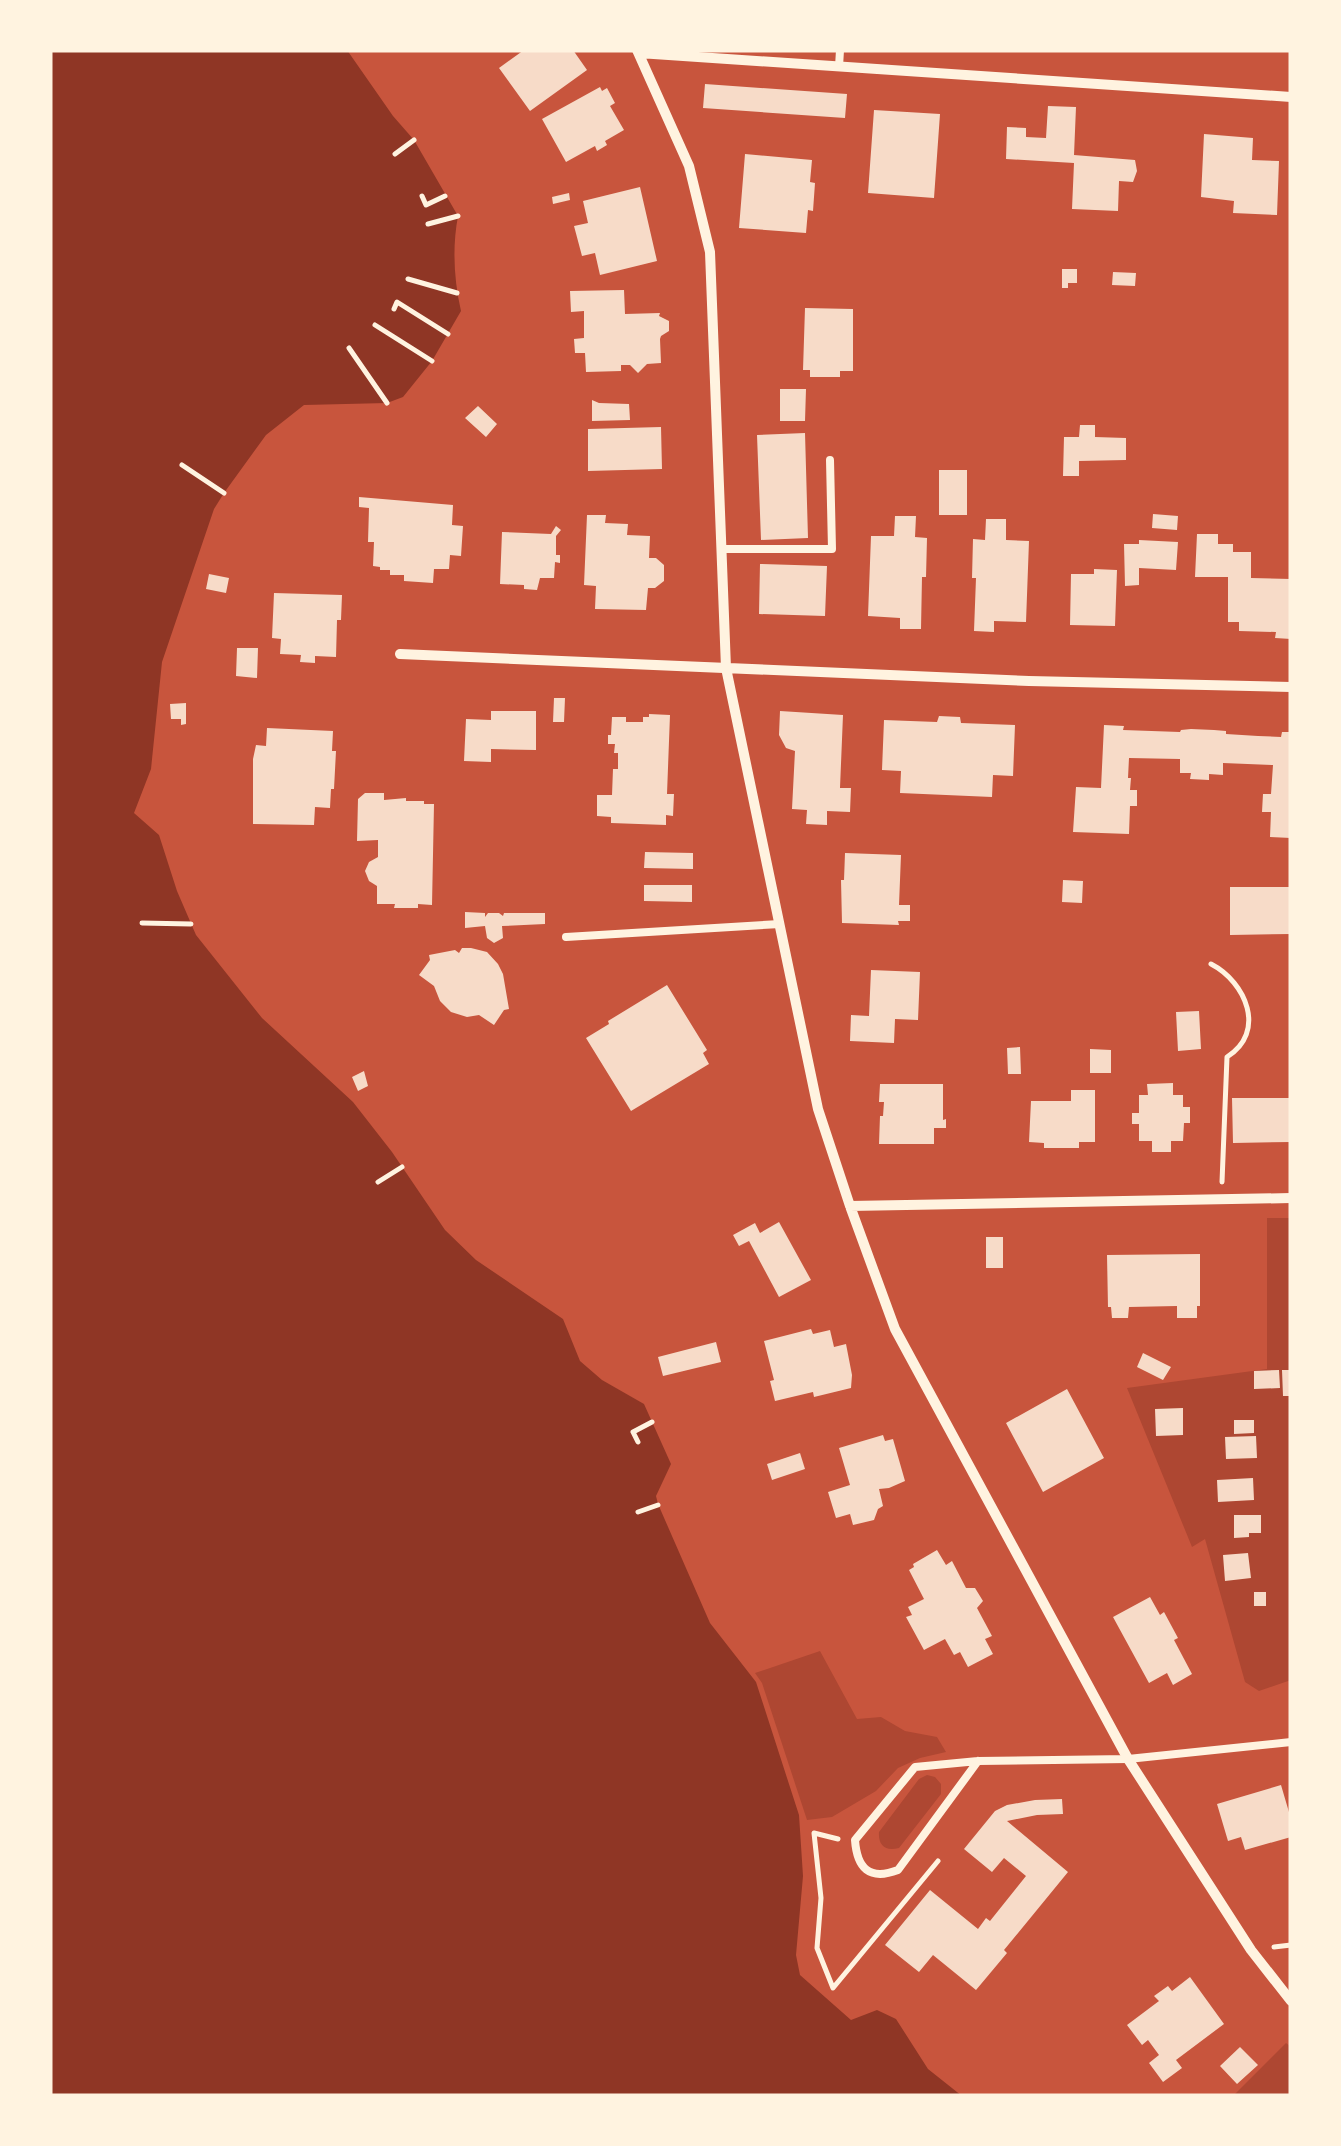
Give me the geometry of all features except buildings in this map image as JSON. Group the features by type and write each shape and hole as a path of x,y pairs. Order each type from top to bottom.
{"street":[{"path":"1291,98 638,51 689,166 710,252 726,668 818,1109 850,1206 895,1329 1128,1759 1251,1950 1291,2001"},
{"path":"400,654 1029,681 1291,687"},
{"path":"850,1206 1291,1198"}],"lane":[{"path":"839,68 840,50"},
{"path":"722,550 832,548 830,460"},
{"path":"566,937 780,924"},
{"path":"978,1761 898,1870 873,1874 863,1867 856,1858 856,1840 915,1766 978,1761 1128,1759 1291,1742"}],"path":[{"path":"394,154 414,140"},
{"path":"422,196 426,204 445,196"},
{"path":"428,224 458,216"},
{"path":"408,278 456,293"},
{"path":"394,309 398,302 448,334"},
{"path":"375,325 432,361"},
{"path":"349,348 387,403"},
{"path":"182,465 224,493"},
{"path":"142,923 192,924"},
{"path":"1211,964 1223,970 1238,987 1246,999 1249,1017 1247,1034 1227,1057 1221,1199"},
{"path":"378,1182 402,1167"},
{"path":"638,1442 633,1432 652,1422"},
{"path":"638,1512 658,1504"},
{"path":"856,1840 814,1833 822,1898 817,1948 833,1988 938,1861"}],"shaded area":[{"path":"50,50 347,50 414,140 458,216 455,264 461,311 432,361 403,397 387,403 304,405 266,435 214,509 162,662 151,769 134,813 159,835 196,935 262,1018 353,1102 445,1230 476,1260 563,1319 580,1361 602,1380 644,1404 671,1464 656,1496 658,1504 710,1623 756,1682 799,1815 803,1876 796,1955 800,1975 851,2020 877,2010 896,2019 928,2069 962,2096 50,2096"},
{"path":"1267,1218 1291,1218 1291,1680 1259,1691 1245,1682 1205,1539 1192,1547 1127,1388 1267,1369"},
{"path":"820,1651 857,1719 881,1717 905,1731 937,1737 946,1752 898,1768 876,1791 832,1817 807,1820 762,1683 755,1673"},
{"path":"927,1775 941,1784 941,1794 899,1848 886,1848 879,1832 919,1779"},
{"path":"1286,2043 1291,2047 1291,2096 1233,2096"}]}
